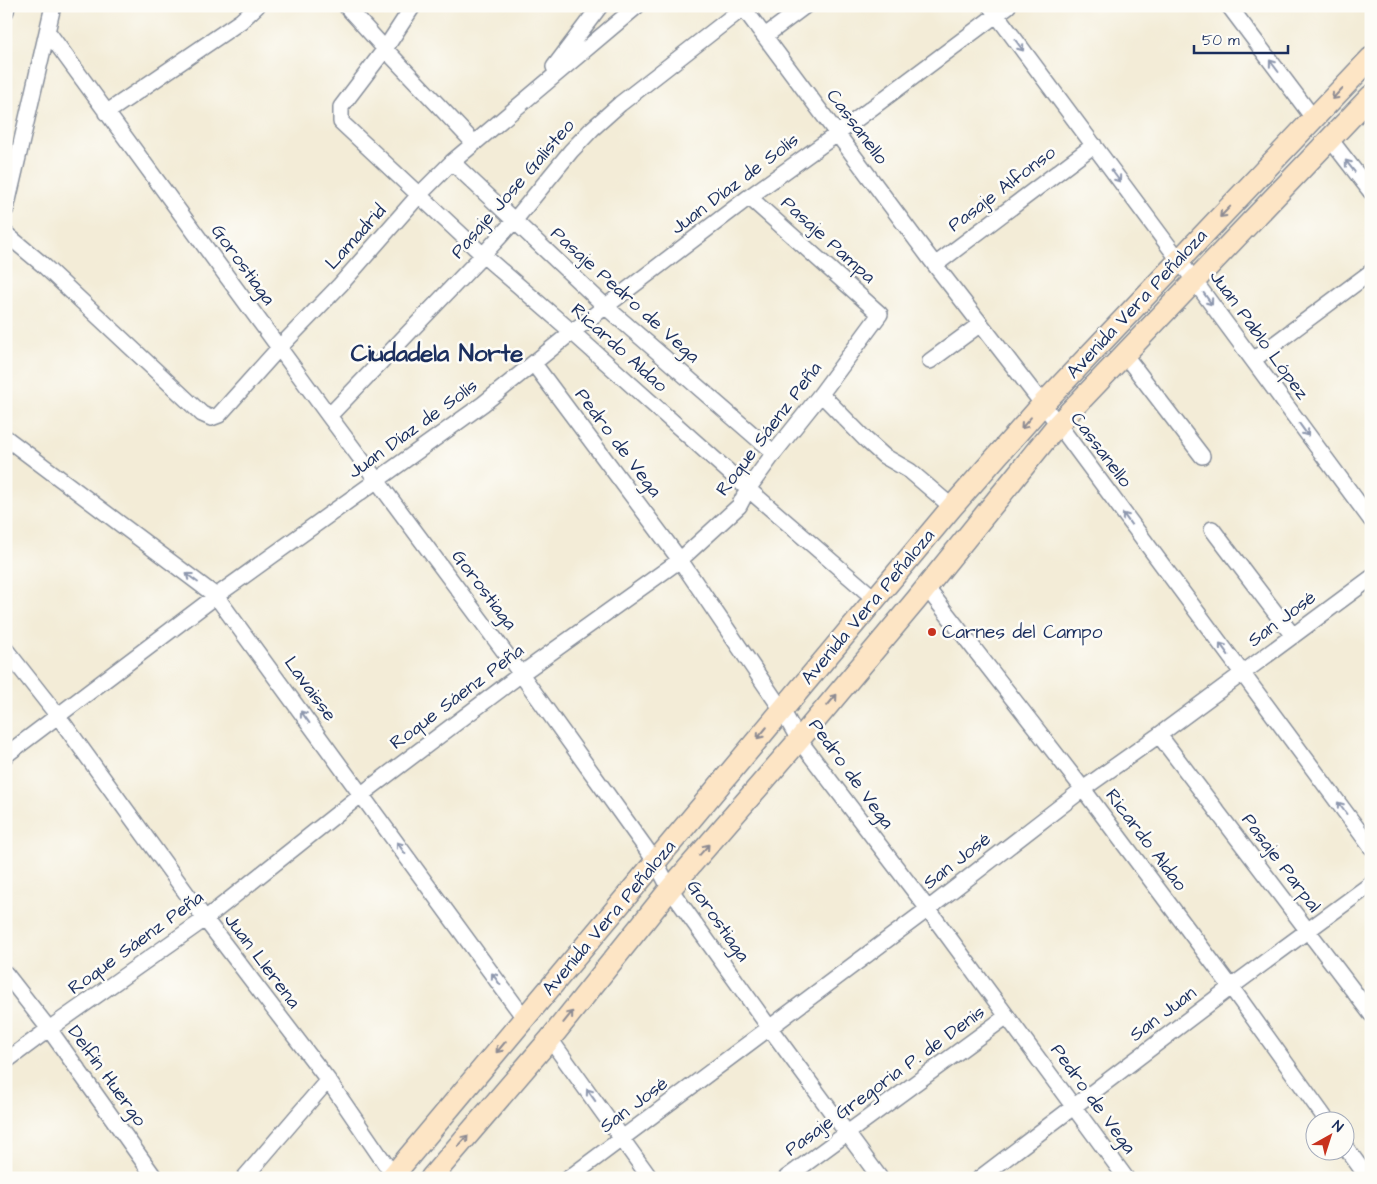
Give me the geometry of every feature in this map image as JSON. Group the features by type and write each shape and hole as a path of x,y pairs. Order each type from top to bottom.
{"main road":[{"name":"Avenida Vera Peñaloza","path":"393,1177 952,507 1042,405 1371,58"},
{"name":"Avenida Vera Peñaloza","path":"431,1178 550,1039 670,889 799,740 1058,424 1371,96"}],"street":[{"path":"6,11 7,6"},
{"path":"6,209 53,6"},
{"path":"106,113 241,20 257,6"},
{"path":"346,6 474,143"},
{"path":"385,49 413,6"},
{"path":"602,6 617,22"},
{"name":"Lamadrid","path":"538,89 602,6"},
{"name":"Lamadrid","path":"6,234 42,264 202,414 211,418 219,415 452,162 637,6"},
{"path":"765,36 805,6"},
{"path":"1229,6 1314,119"},
{"name":"Cassanello","path":"743,7 979,325 1058,424 1371,847"},
{"name":"Pasaje Jose Galisteo","path":"329,416 483,255 592,128 743,7"},
{"name":"Juan Díaz de Solís","path":"6,755 216,596 483,404 572,332 749,197 837,134 998,9"},
{"name":"Juan Pablo López","path":"998,9 1094,145 1371,520"},
{"name":"Gorostiaga","path":"48,32 329,416 521,674 655,861 670,889 880,1178"},
{"name":"Ricardo Aldao","path":"385,49 341,107 341,122 483,255 875,599"},
{"path":"1330,139 1371,192"},
{"name":"Pasaje Alfonso","path":"935,265 1094,145"},
{"name":"Pasaje Pedro de Vega","path":"452,162 606,307 774,453"},
{"name":"Pasaje Pampa","path":"749,197 880,314"},
{"path":"1252,360 1371,272"},
{"name":"Roque Sáenz Peña","path":"6,1061 205,919 362,794 521,674 680,560 739,506 748,489 774,453 880,314"},
{"path":"930,361 979,325"},
{"path":"1124,354 1202,456"},
{"name":"Pedro de Vega","path":"534,364 680,560 782,710 799,740 1008,1016 1126,1178"},
{"path":"820,394 884,456 910,471 952,507"},
{"name":"Lavaisse","path":"6,438 216,596 525,1019"},
{"path":"1212,529 1292,636"},
{"name":"San José","path":"569,1178 928,909 1084,789 1159,736 1371,578"},
{"name":"Ricardo Aldao","path":"926,587 1084,789 1321,1112"},
{"name":"Juan Llerena","path":"6,650 58,716 205,919 328,1080 393,1177"},
{"name":"Pasaje Parpal","path":"1159,736 1371,1014"},
{"name":"San Juan","path":"980,1178 1231,987 1371,884"},
{"name":"Delfín Huergo","path":"6,974 49,1029 155,1178"},
{"name":"Pasaje Gregoria P. de Denis","path":"786,1178 1008,1016"},
{"path":"550,1039 650,1178"},
{"path":"244,1178 328,1080"},
{"path":"1354,1159 1368,1178"}],"place":[{"name":"Carnes del Campo","path":"932,632"}],"district":[{"name":"Ciudadela Norte","path":"437,354"}]}
